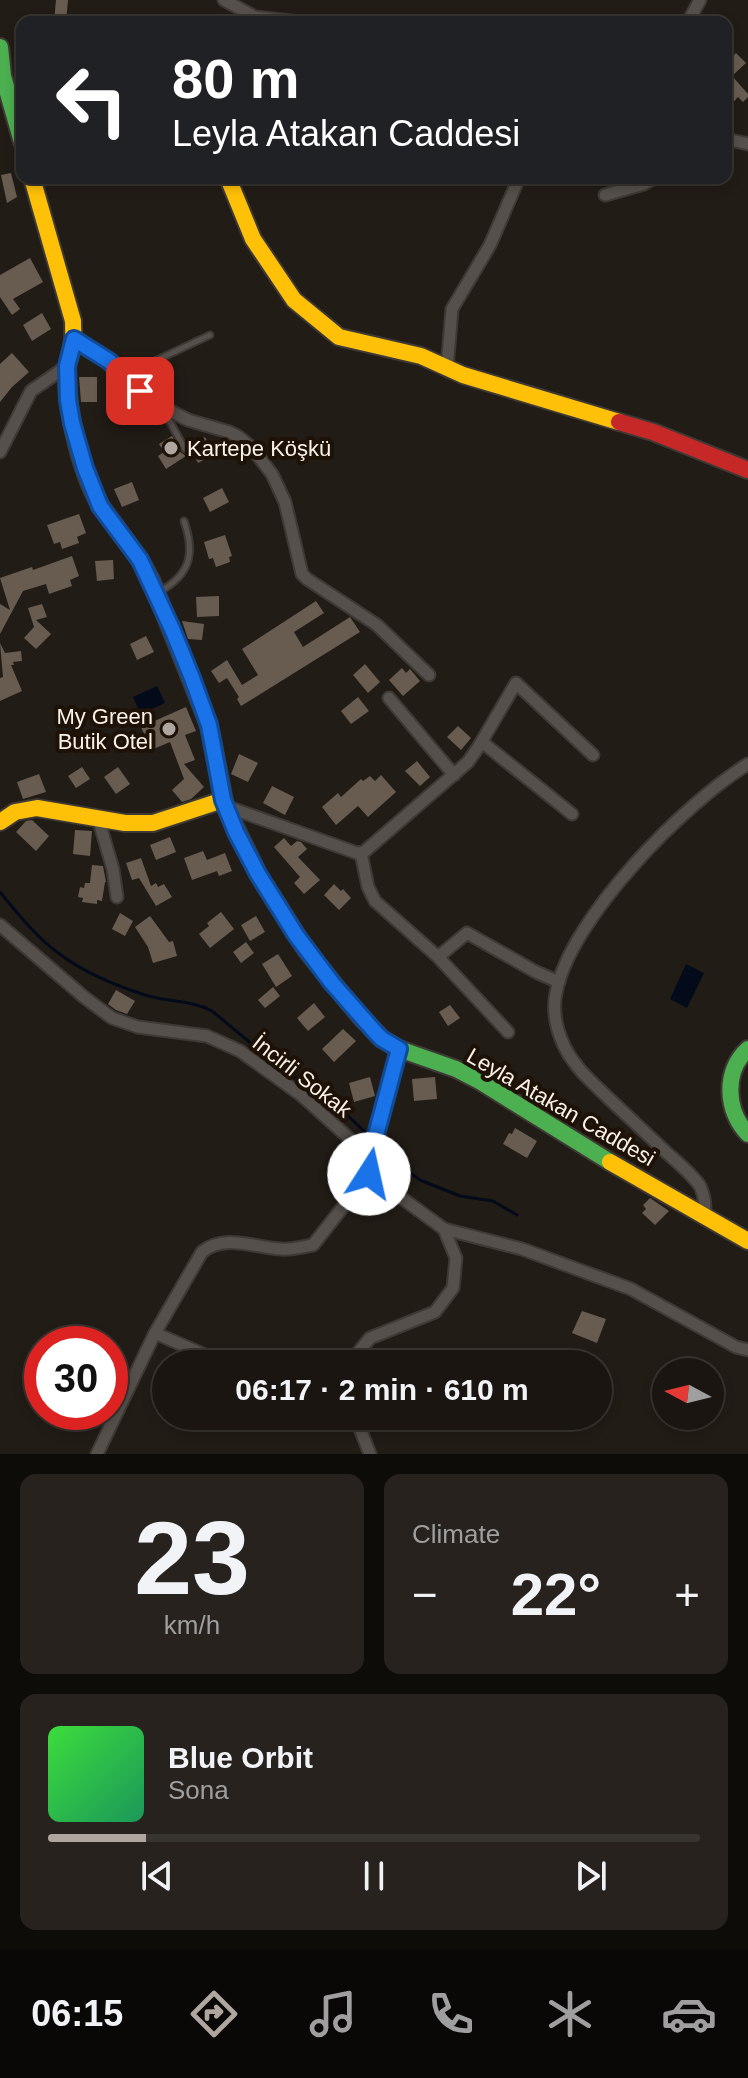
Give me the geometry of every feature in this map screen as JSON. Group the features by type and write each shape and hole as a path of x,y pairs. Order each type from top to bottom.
{"main road":[{"path":"0,47 3,92 16,126"},
{"name":"Leyla Atakan Caddesi","path":"34,184 71,313 74,339 67,366 68,400 92,490 100,506 140,560 157,594 209,725 224,803 253,865 306,950 382,1039 481,1082 595,1153 748,1241"},
{"path":"230,184 253,239 294,300 339,337 421,356 463,375 653,432 748,470"},
{"path":"0,822 15,812 37,808 132,824 153,823 224,803"},
{"path":"748,1049 731,1073 730,1090 737,1123 748,1134"}],"street":[{"path":"224,0 248,16"},
{"path":"447,368 452,309 490,245 516,184"},
{"path":"605,195 644,184"},
{"path":"74,339 109,361 162,407 188,420 229,432 252,448 272,474 285,502 302,574 377,625 429,675"},
{"path":"0,452 31,391 67,366"},
{"path":"361,853 468,762 516,683 593,755"},
{"path":"389,698 454,775"},
{"path":"482,742 572,814"},
{"path":"705,1216 704,1196 692,1176 574,1064 560,1036 555,1009 559,982 574,949 603,903 651,845 726,777 748,764"},
{"path":"224,803 361,853"},
{"path":"98,818 113,869 117,897"},
{"path":"361,853 368,887 375,901 438,957 508,1032"},
{"name":"İncirli Sokak","path":"0,925 112,1018 138,1027 207,1036 240,1051 301,1095 370,1157"},
{"path":"438,957 467,933 559,982"},
{"path":"97,1454 155,1333 202,1252 225,1242 285,1250 313,1245 369,1174 370,1157 399,1049"},
{"path":"369,1174 444,1229 522,1249 631,1289 736,1347 748,1350"},
{"path":"360,1350 370,1338 435,1312 453,1288 456,1258 444,1229"},
{"path":"155,1333 194,1350"},
{"path":"361,1430 370,1454"}],"lane":[{"path":"124,375 210,335"},
{"path":"162,407 185,449"},
{"path":"157,594 176,581 187,566 190,546 184,521"}],"water":[{"path":"157,686 165,703 140,714 133,697"},
{"path":"686,964 704,973 687,1008 670,999"}],"building":[{"path":"56,0 68,0 67,16 55,16"},
{"path":"736,53 746,63 732,76 732,57"},
{"path":"732,76 748,94 743,102 738,97 732,104"},
{"path":"11,173 17,197 7,203 1,175"},
{"path":"30,258 43,282 13,299 20,309 12,315 0,297 0,275"},
{"path":"42,313 51,329 32,341 23,325"},
{"path":"12,353 29,372 0,402 0,364"},
{"path":"79,377 97,377 97,402 81,402"},
{"name":"Kartepe Köşkü","path":"172,436 180,452 186,456 166,469 158,456 164,452 159,444"},
{"path":"205,437 214,454 198,463 190,446"},
{"path":"132,482 139,500 122,507 114,489"},
{"path":"222,488 229,502 210,512 203,498"},
{"path":"79,514 86,533 77,537 79,543 62,549 60,542 54,544 47,525"},
{"path":"225,535 232,556 229,557 230,562 216,567 213,558 209,559 204,542"},
{"path":"72,556 79,576 70,580 72,586 49,594 46,584 23,591 0,634 0,604 10,610 0,578"},
{"path":"113,560 114,579 97,581 95,561"},
{"path":"219,596 219,616 197,617 196,597"},
{"path":"316,601 324,613 294,632 303,647 350,617 360,632 241,706 227,678 219,683 211,671 227,660 242,685 258,675 242,649"},
{"path":"42,604 47,617 36,620 51,634 36,649 24,638 34,627 28,608"},
{"path":"182,621 204,624 202,640 188,639"},
{"path":"146,636 154,652 137,660 130,644"},
{"path":"0,643 5,653 21,651 22,661 11,665 22,691 0,701 0,678 3,677"},
{"path":"365,664 380,682 368,693 353,675"},
{"path":"402,668 406,673 410,669 420,681 403,696 389,680"},
{"path":"358,697 369,711 351,724 341,711"},
{"path":"186,707 196,731 185,735 195,760 184,764 204,787 191,799 182,802 172,790 184,779 170,742 151,750 141,727"},
{"path":"458,726 471,738 461,750 447,737"},
{"path":"239,754 258,763 248,782 231,774"},
{"path":"417,761 430,777 420,786 405,771"},
{"path":"82,767 90,779 76,788 68,776"},
{"path":"118,767 130,784 116,794 104,777"},
{"path":"39,774 46,792 23,799 17,782"},
{"path":"381,775 396,792 368,817 358,806 336,825 322,807 338,793 341,797 361,779 363,781 370,776 375,781"},
{"path":"272,786 294,797 285,815 263,803"},
{"path":"32,820 49,836 36,851 16,832 26,821"},
{"path":"75,830 92,831 90,856 73,854"},
{"path":"170,837 176,852 156,860 150,845"},
{"path":"284,838 291,846 297,841 307,849 298,857 320,880 304,894 294,883 300,877 274,847"},
{"path":"203,851 207,860 225,853 232,871 219,876 217,871 192,880 184,858"},
{"path":"141,858 151,886 164,884 172,897 156,906 139,878 132,880 126,863"},
{"path":"92,865 103,866 106,882 102,901 97,900 97,904 82,902 83,898 78,897 80,887 84,888 85,883 90,883"},
{"path":"334,884 351,898 339,910 324,895"},
{"path":"221,912 234,929 210,948 199,934"},
{"path":"120,913 133,921 125,936 112,929"},
{"path":"150,916 169,942 173,941 177,956 153,963 148,947 135,927"},
{"path":"256,916 265,932 250,941 241,925"},
{"path":"246,942 254,953 241,963 233,952"},
{"path":"278,954 292,976 276,987 262,964"},
{"path":"273,987 280,996 265,1008 258,1000"},
{"path":"116,990 135,1001 127,1014 108,1004"},
{"path":"314,1003 325,1017 308,1031 297,1018"},
{"path":"450,1005 460,1018 448,1026 439,1012"},
{"path":"343,1029 356,1041 334,1062 322,1049"},
{"path":"370,1077 375,1096 354,1102 349,1083"},
{"path":"435,1077 437,1099 414,1101 412,1079"},
{"path":"515,1128 537,1141 527,1158 503,1144"},
{"path":"650,1198 669,1211 655,1225 642,1213 646,1209 643,1205"},
{"path":"582,1311 606,1319 597,1343 572,1333"}],"waterway":[{"path":"0,892 36,933 70,962 134,991 212,1011 286,1072 340,1108 367,1134"},
{"path":"383,1149 420,1180 460,1196 493,1201 517,1215"}],"traffic: fast":[{"path":"0,47 3,76 16,121"},
{"path":"102,508 152,582 209,725 225,806 258,874 306,950 382,1039 481,1082 610,1162"},
{"path":"748,1049 734,1068 730,1092 735,1115 748,1134"}],"traffic: slow":[{"path":"34,184 73,321 67,370 72,422 81,460 102,508"},
{"path":"230,184 253,239 294,300 339,337 421,356 463,375 619,422"},
{"path":"0,822 15,812 37,808 125,823 153,823 223,800"},
{"path":"610,1162 748,1241"}],"traffic: jam":[{"path":"619,422 653,432 748,470"}],"place":[{"name":"Kartepe Köşkü","path":"171,448"},
{"name":"My Green Butik Otel","path":"169,729"}],"route":[{"path":"140,391 109,361 74,339 67,366 68,400 92,490 113,525 140,560 172,629 209,725 223,800 236,832 258,874 306,950 375,1032 399,1049 370,1157 369,1174"}]}
